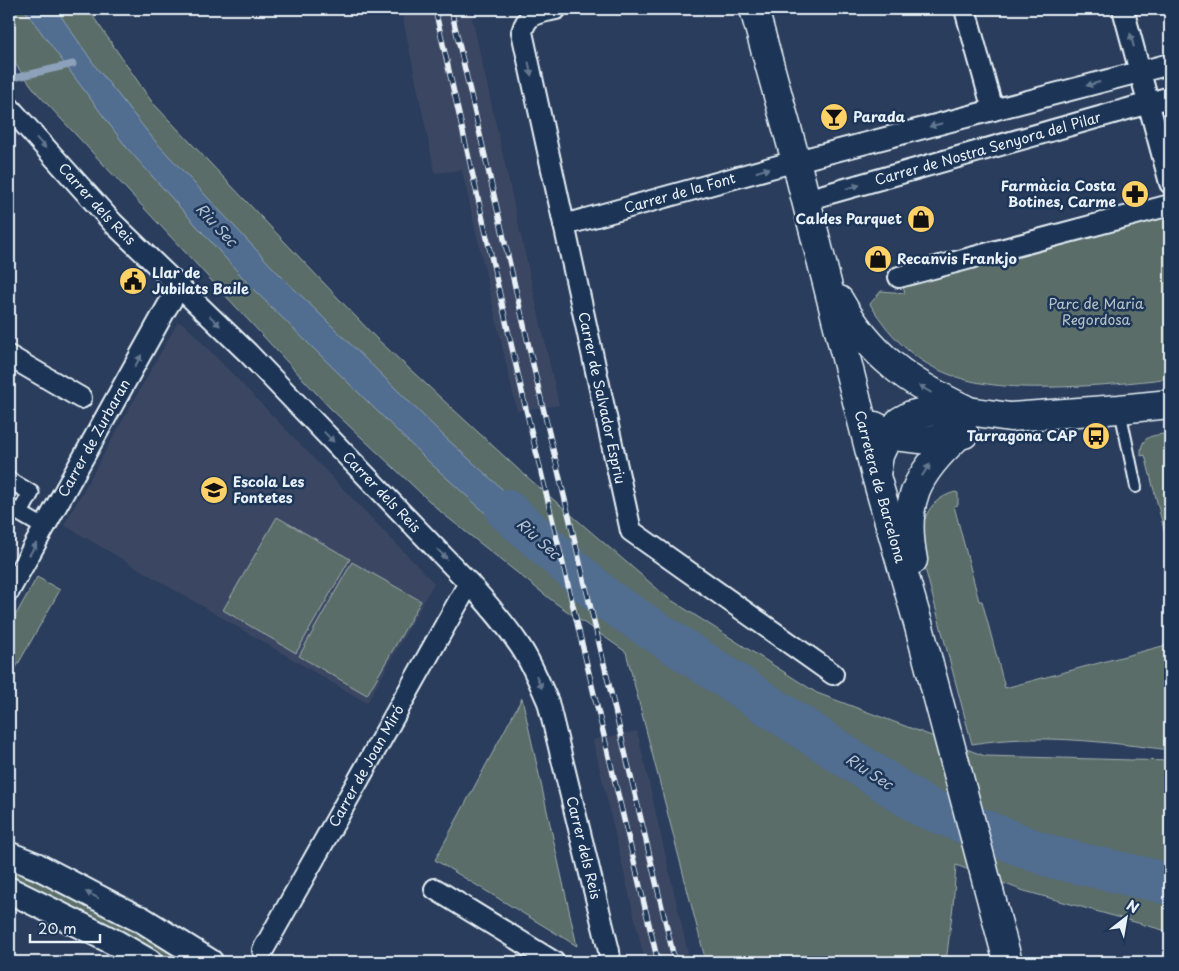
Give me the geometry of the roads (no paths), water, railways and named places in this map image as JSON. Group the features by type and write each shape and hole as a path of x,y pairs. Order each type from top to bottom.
{"main road":[{"name":"Carretera de Barcelona","path":"754,9 796,161 876,474 918,623 1008,962"},
{"path":"825,276 859,332 890,365 922,387 968,411"},
{"path":"876,474 879,454 888,434 900,421 911,414 968,411 1010,417 1170,404"},
{"path":"862,418 888,434 930,440 958,436 1010,417"},
{"path":"918,623 920,598 910,548 909,513 915,488 926,468 958,436"}],"street":[{"name":"Carrer de Salvador Espriu","path":"556,9 533,15 525,22 522,32 630,531 833,674"},
{"path":"965,9 993,110"},
{"path":"1123,9 1170,183"},
{"path":"796,161 1170,64"},
{"name":"Carrer de Nostra Senyora del Pilar","path":"806,200 1170,97"},
{"name":"Carrer dels Reis","path":"9,106 113,223 248,353 469,583 520,644 548,702 609,951 610,962"},
{"name":"Carrer de la Font","path":"564,225 796,161"},
{"path":"900,277 1170,205"},
{"name":"Carrer de Zurbaran","path":"9,591 167,307 180,287"},
{"path":"9,356 81,398"},
{"path":"9,480 32,493 15,510 45,528"},
{"name":"Carrer de Joan Miró","path":"263,950 469,583"},
{"path":"9,855 37,866 141,919 210,962"},
{"path":"9,890 149,962"},
{"path":"435,890 554,962"}],"lane":[{"path":"1119,409 1136,487"}],"water":[{"path":"24,9 56,9 96,67 155,141 275,270 446,438 546,529 556,577 427,460 253,289 127,148"}],"waterway":[{"path":"18,77 73,64"},
{"name":"Riu Sec","path":"506,510 606,599 922,806 1051,857 1170,884"}],"railway":[{"path":"435,9 525,405 658,962"},
{"path":"451,9 541,399 675,962"}],"place":[{"name":"Parada","path":"834,117"},
{"name":"Farmàcia Costa Botines, Carme","path":"1135,194"},
{"name":"Caldes Parquet","path":"921,219"},
{"name":"Recanvis Frankjo","path":"878,259"},
{"name":"Llar de Jubilats Baile","path":"133,281"},
{"name":"Tarragona CAP","path":"1096,436"},
{"name":"Escola Les Fontetes","path":"214,490"}],"park label":[{"name":"Parc de Maria Regordosa","path":"1096,312"}]}
